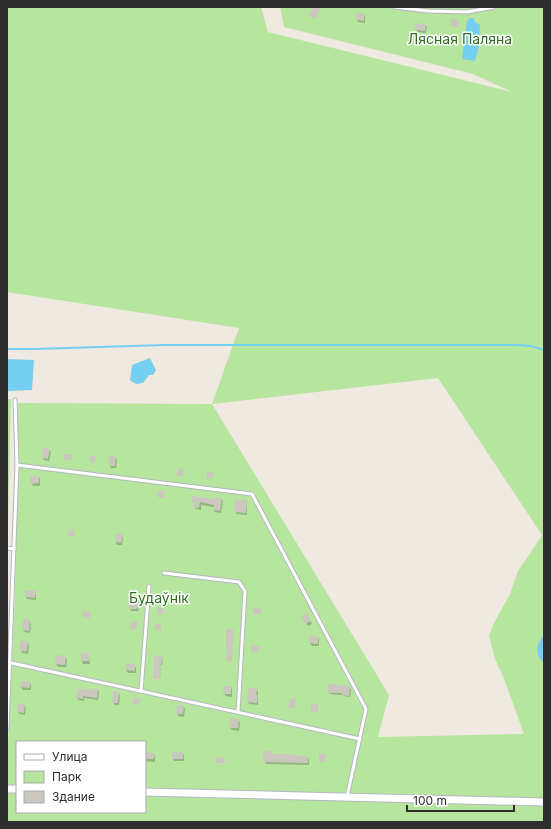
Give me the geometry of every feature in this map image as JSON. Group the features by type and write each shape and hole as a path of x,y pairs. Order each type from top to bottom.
{"street":[{"path":"146,792 544,802"}],"lane":[{"path":"394,7 428,11 467,12 494,7"},
{"path":"7,729 8,662 17,465 15,400"},
{"path":"17,465 252,494 366,709 346,797"},
{"path":"7,548 14,549"},
{"path":"164,573 240,582 245,592 238,712"},
{"path":"141,691 149,586"},
{"path":"8,662 360,739"}],"green space":[{"path":"7,7 261,7 268,32 512,92 473,74 284,27 280,7 544,7 544,822 7,822 7,769 15,592 18,403 212,404 239,328 7,292","holes":["438,378 542,535 518,571 510,594 494,623 489,636 495,659 503,676 524,734 378,737 389,695 212,404"]},
{"path":"7,399 11,399 7,562"}],"water":[{"path":"469,18 473,18 475,22 480,25 479,46 475,61 462,59 467,21"},
{"path":"150,358 156,370 153,375 149,375 143,383 136,384 130,380 132,365"},
{"path":"7,359 34,360 32,390 7,391"},
{"path":"544,635 544,662 538,656 537,649"}],"building":[{"path":"313,7 320,9 316,19 309,16"},
{"path":"357,12 364,14 364,21 356,20"},
{"path":"451,19 458,19 458,27 451,27"},
{"path":"415,23 426,24 425,31 415,30"},
{"path":"43,448 50,449 48,459 42,458"},
{"path":"65,454 73,454 72,461 64,460"},
{"path":"90,456 96,456 95,463 89,462"},
{"path":"109,456 116,456 115,466 109,466"},
{"path":"178,468 184,469 183,476 177,476"},
{"path":"207,471 213,472 212,479 206,479"},
{"path":"30,476 39,476 39,483 30,484"},
{"path":"158,491 164,491 164,498 157,497"},
{"path":"192,496 214,499 215,497 222,498 220,511 213,510 214,505 200,502 199,508 193,507 194,501 192,501"},
{"path":"235,500 247,500 246,513 234,512"},
{"path":"69,529 74,530 74,536 68,536"},
{"path":"116,533 123,534 121,543 115,542"},
{"path":"25,590 36,591 35,598 25,597"},
{"path":"130,596 138,597 137,609 129,609"},
{"path":"158,607 163,608 163,615 157,614"},
{"path":"253,607 261,608 261,614 253,614"},
{"path":"83,611 91,612 90,618 82,617"},
{"path":"307,613 311,621 305,624 301,617"},
{"path":"23,619 30,620 29,631 22,630"},
{"path":"130,622 137,622 137,630 130,629"},
{"path":"155,623 161,624 161,631 155,630"},
{"path":"226,629 234,630 232,662 226,661"},
{"path":"309,636 318,636 318,644 309,643"},
{"path":"20,641 28,641 27,651 20,651"},
{"path":"251,645 259,646 258,653 251,652"},
{"path":"81,653 89,653 89,661 81,661"},
{"path":"56,655 66,656 65,665 55,664"},
{"path":"154,655 163,657 160,679 153,679"},
{"path":"126,663 135,664 135,671 125,670"},
{"path":"21,681 30,682 30,688 20,687"},
{"path":"328,684 350,686 349,696 342,695 342,693 328,693"},
{"path":"224,686 231,686 231,694 223,694"},
{"path":"91,688 98,689 97,698 83,696 83,699 76,698 77,689 91,690"},
{"path":"248,688 258,688 256,695 258,695 257,703 247,702"},
{"path":"113,691 119,692 118,703 112,703"},
{"path":"135,697 140,698 139,705 133,704"},
{"path":"290,699 296,699 295,708 289,708"},
{"path":"18,703 25,704 24,713 17,712"},
{"path":"311,704 318,704 318,712 310,711"},
{"path":"177,705 184,706 183,714 176,714"},
{"path":"230,718 239,719 238,728 229,728"},
{"path":"263,751 271,751 271,754 308,756 308,763 263,762"},
{"path":"146,752 154,753 154,759 146,759"},
{"path":"172,752 183,752 183,759 172,759"},
{"path":"319,754 326,754 326,762 319,762"},
{"path":"216,757 225,758 225,763 215,763"}],"waterway":[{"path":"7,349 164,345 517,345 531,346 544,350"}],"park label":[{"name":"Лясная Паляна","path":"460,38"},
{"name":"Будаўнік","path":"159,597"}]}
